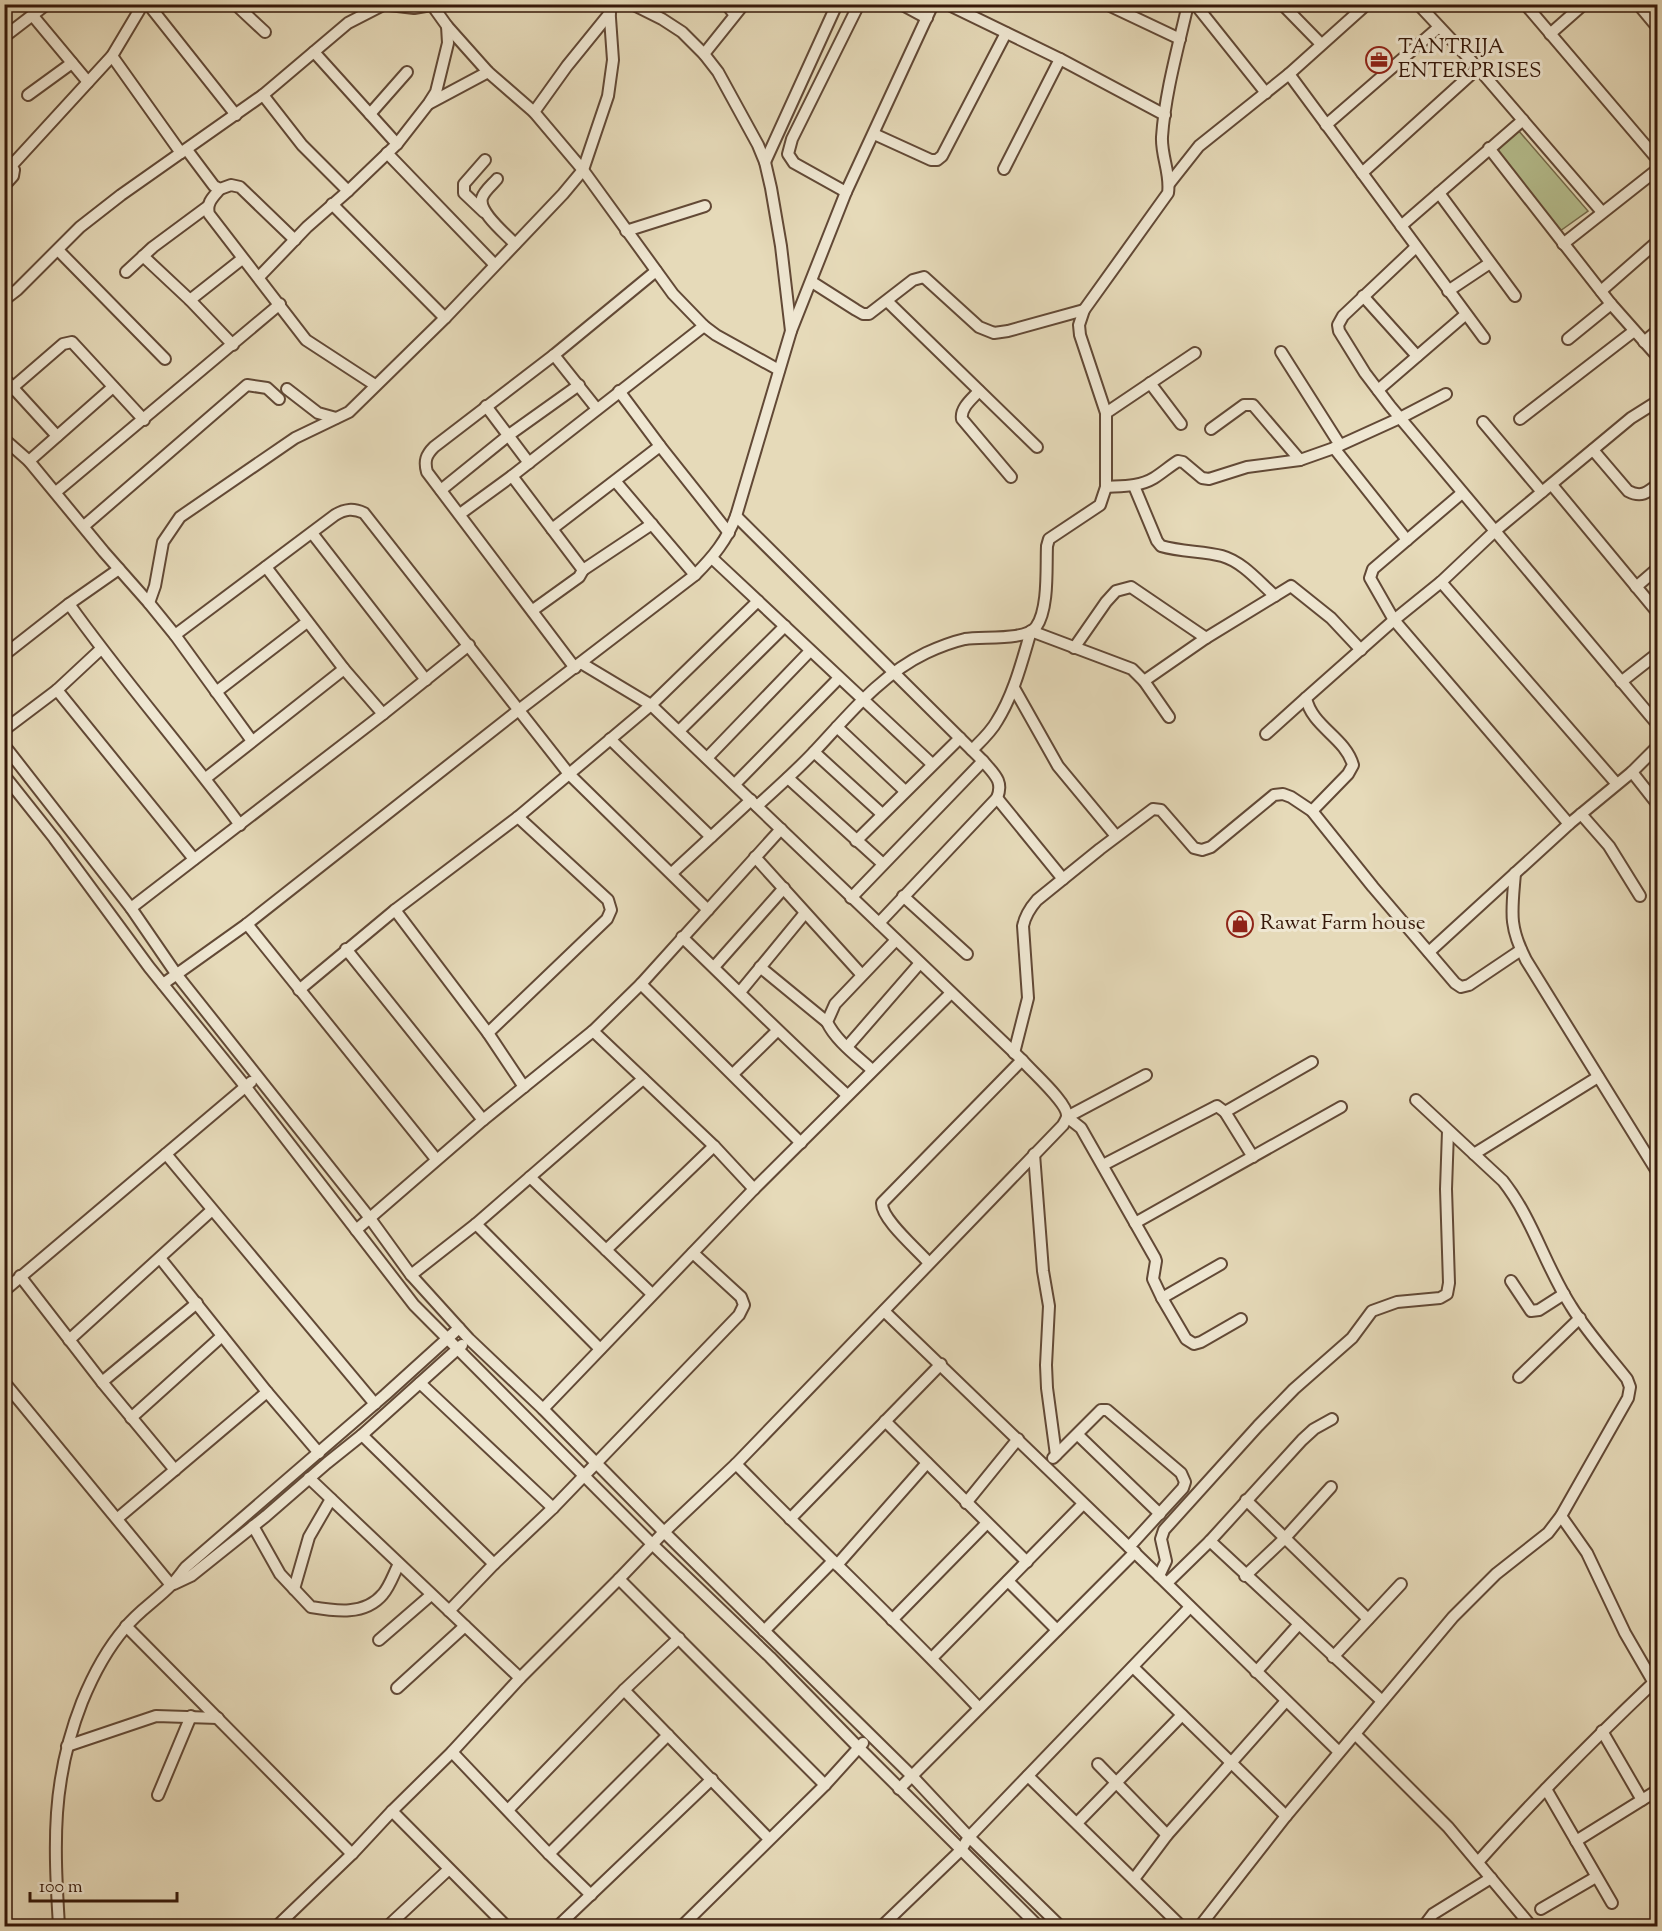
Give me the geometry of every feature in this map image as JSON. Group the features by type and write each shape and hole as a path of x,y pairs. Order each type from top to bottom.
{"street":[{"path":"6,32 33,16 47,4"},
{"path":"236,4 265,32"},
{"path":"632,4 682,32 704,54 718,72 758,145 765,162 781,246 791,332"},
{"path":"726,4 734,15"},
{"path":"704,54 744,4"},
{"path":"765,162 837,4"},
{"path":"901,4 927,18"},
{"path":"163,984 247,924 520,709 695,575 712,558 729,533 736,516 791,332 846,192 933,4"},
{"path":"947,4 1060,59 1164,115"},
{"path":"1106,4 1180,39"},
{"path":"672,873 711,837 788,778 864,699 893,673 922,655 954,642 967,638 1031,631 1037,626 1044,605 1049,539 1100,506 1106,487 1106,413 1078,325 1084,310 1168,193 1169,184 1162,147 1164,115 1188,4"},
{"path":"1195,4 1266,93"},
{"path":"1282,4 1321,44"},
{"path":"1169,184 1199,146 1289,74 1367,4"},
{"path":"1418,4 1478,68 1602,212"},
{"path":"1525,4 1658,160"},
{"path":"1550,34 1584,4"},
{"path":"1638,4 1658,28"},
{"path":"4,186 13,176 14,170 8,161 112,56 143,5 236,115"},
{"path":"4,300 80,227 121,195 263,95 348,23 382,5 414,8 435,5 447,26 488,72 534,112 582,170 673,294 704,326 740,350 779,370"},
{"path":"846,192 794,163 788,154 792,138 853,7"},
{"path":"534,112 610,9"},
{"path":"149,603 155,586 163,542 180,518 295,438 349,412 445,318 582,170 608,96 613,60 610,9"},
{"path":"33,16 87,82"},
{"path":"259,277 332,204 397,144 429,103 436,92 448,43 447,26"},
{"path":"1326,125 1439,27"},
{"path":"874,134 931,160 938,160 1006,33"},
{"path":"314,52 397,144"},
{"path":"112,56 184,152 214,186 220,189"},
{"path":"1004,169 1060,59"},
{"path":"27,95 72,63"},
{"path":"1362,173 1478,68"},
{"path":"370,114 407,72"},
{"path":"429,103 488,72"},
{"path":"1289,74 1484,338"},
{"path":"263,95 302,145 348,191"},
{"path":"1401,226 1523,120"},
{"path":"1489,148 1611,304 1658,357"},
{"path":"387,153 494,264"},
{"path":"485,160 464,184 464,193 515,244"},
{"path":"1563,244 1658,170"},
{"path":"484,212 483,196 497,179"},
{"path":"126,272 142,256 207,207 220,189 231,185 240,187 295,240"},
{"path":"1439,193 1515,296"},
{"path":"332,204 445,318"},
{"path":"626,231 705,206"},
{"path":"207,207 209,214 242,259 259,277 306,340 375,385"},
{"path":"1601,291 1658,241"},
{"path":"1416,247 1342,316 1338,325 1339,331 1378,390 1400,418 1658,725"},
{"path":"58,250 165,359"},
{"path":"142,256 190,300 233,345"},
{"path":"190,300 242,259"},
{"path":"1448,291 1490,263"},
{"path":"277,1926 352,1854 652,1544 736,1464 1063,1125 1067,1117 1061,1101 1018,1057 651,705 578,665 427,472 426,458 434,447 554,355 656,271"},
{"path":"812,282 863,314 869,314 913,280 924,278 979,327 994,333 1008,332 1084,310"},
{"path":"1363,296 1417,356"},
{"path":"887,301 1037,447"},
{"path":"56,492 280,304"},
{"path":"1568,339 1611,304"},
{"path":"1378,390 1465,315"},
{"path":"460,514 704,326"},
{"path":"1644,342 1658,330"},
{"path":"1520,419 1634,331"},
{"path":"4,395 68,342 75,344 144,420"},
{"path":"1281,352 1337,446 1407,540"},
{"path":"1106,413 1195,353"},
{"path":"554,355 597,409"},
{"path":"4,378 57,436"},
{"path":"1150,383 1181,424"},
{"path":"84,526 247,385 267,388 279,399"},
{"path":"441,490 509,435 579,385"},
{"path":"29,461 113,387"},
{"path":"287,389 318,413 336,418"},
{"path":"619,391 729,533"},
{"path":"979,391 961,414 1011,477"},
{"path":"1106,487 1134,486 1151,480 1178,461 1183,462 1202,478 1209,479 1247,467 1300,460 1400,418 1446,394"},
{"path":"1266,734 1345,662 1441,582 1495,531 1631,418 1658,401"},
{"path":"1211,429 1244,405 1253,405 1300,460"},
{"path":"486,406 529,463"},
{"path":"1483,423 1542,492"},
{"path":"7,445 29,461 149,603 252,741"},
{"path":"552,529 660,446"},
{"path":"1593,450 1629,491 1642,495 1658,484"},
{"path":"512,476 582,570"},
{"path":"616,482 695,575"},
{"path":"1552,485 1658,613"},
{"path":"1134,486 1161,546 1216,555 1231,560 1275,596"},
{"path":"1462,493 1370,573 1370,578 1394,620 1569,824"},
{"path":"175,635 343,510 351,509 364,513 569,774 708,910"},
{"path":"736,516 983,761 999,781 1000,789 997,798 879,923"},
{"path":"533,610 579,577 582,570 652,524"},
{"path":"312,532 426,680"},
{"path":"712,558 932,764"},
{"path":"4,655 69,604 112,561"},
{"path":"266,567 344,669 383,714"},
{"path":"1636,586 1658,568"},
{"path":"1441,582 1616,783"},
{"path":"1144,681 1206,638 1291,586 1331,618 1361,650"},
{"path":"1074,648 1116,591 1131,587 1206,638"},
{"path":"299,990 346,949 518,817 610,740 651,705 758,601"},
{"path":"69,604 101,650 206,778 240,825"},
{"path":"216,692 307,621"},
{"path":"679,731 785,626"},
{"path":"1031,631 1132,669 1144,681 1169,717"},
{"path":"972,750 996,723 1014,688 1031,631"},
{"path":"1345,662 1350,638"},
{"path":"131,908 469,645"},
{"path":"4,730 57,690 101,650"},
{"path":"707,758 810,651"},
{"path":"1621,682 1658,653"},
{"path":"206,778 344,669"},
{"path":"735,784 839,678"},
{"path":"1014,688 1058,766 1116,836"},
{"path":"57,690 194,859"},
{"path":"1306,698 1308,708 1316,720 1347,750 1353,765 1348,774 1312,811"},
{"path":"837,727 904,791"},
{"path":"856,841 960,738"},
{"path":"610,740 711,837"},
{"path":"4,745 131,908 177,975 369,1217 411,1275 470,1340 543,1409 1060,1926"},
{"path":"1429,952 1569,824 1632,772 1658,746"},
{"path":"814,752 882,814"},
{"path":"851,898 983,761"},
{"path":"1632,772 1654,799"},
{"path":"4,775 54,837 163,984 414,1305 1038,1926"},
{"path":"788,778 883,864"},
{"path":"929,1263 887,1217 882,1203 1018,1057 1028,998 1024,918 1037,900 1116,836 1153,810 1161,810 1194,848 1203,850 1211,847 1274,795 1283,794 1292,797 1312,811 1455,983 1461,987 1469,985 1521,950"},
{"path":"997,798 1063,879"},
{"path":"1581,814 1606,843 1641,896"},
{"path":"488,1033 607,919 611,910 608,900 518,817"},
{"path":"356,1230 483,1120 593,1031 641,984 781,829"},
{"path":"755,857 861,974"},
{"path":"1515,873 1512,918 1514,935 1521,950 1598,1077 1653,1157 1658,1173"},
{"path":"714,967 784,888"},
{"path":"903,896 967,954"},
{"path":"395,910 488,1033 524,1087"},
{"path":"740,992 805,912"},
{"path":"247,924 436,1160"},
{"path":"682,937 777,1031 847,1095"},
{"path":"827,1022 835,1004 861,974 896,940"},
{"path":"346,949 483,1120"},
{"path":"847,1047 920,963"},
{"path":"760,967 827,1022 847,1047 872,1070"},
{"path":"641,984 801,1143"},
{"path":"543,1409 754,1189 951,993"},
{"path":"593,1031 714,1146 754,1189"},
{"path":"733,1074 777,1031"},
{"path":"1226,1112 1312,1062"},
{"path":"1067,1117 1146,1075"},
{"path":"4,1291 258,1076"},
{"path":"1474,1154 1598,1077"},
{"path":"411,1275 476,1224 642,1079"},
{"path":"1200,1926 1286,1816 1474,1595 1548,1533 1561,1516 1628,1398 1630,1387 1627,1379 1564,1294 1512,1192 1416,1100"},
{"path":"1102,1164 1217,1106 1226,1112 1253,1157"},
{"path":"1135,1223 1341,1107"},
{"path":"1067,1117 1081,1128 1155,1258 1153,1279 1186,1339 1194,1344 1201,1342 1240,1319"},
{"path":"1163,1579 1166,1561 1161,1539 1164,1530 1280,1404 1352,1338 1372,1311 1396,1302 1440,1298 1447,1294 1449,1283 1446,1188 1448,1131"},
{"path":"606,1250 714,1146"},
{"path":"166,1154 375,1404"},
{"path":"1034,1155 1043,1271 1049,1306 1047,1388 1056,1455"},
{"path":"530,1177 652,1294"},
{"path":"69,1340 212,1210"},
{"path":"476,1224 600,1348"},
{"path":"449,1611 553,1508 739,1315 744,1305 741,1297 693,1253"},
{"path":"160,1258 318,1453"},
{"path":"1162,1298 1221,1263"},
{"path":"20,1276 102,1382 175,1470"},
{"path":"1511,1281 1532,1311 1539,1310 1564,1294"},
{"path":"102,1382 196,1304"},
{"path":"884,1311 1339,1752"},
{"path":"1519,1377 1580,1318"},
{"path":"59,1926 55,1850 56,1810 67,1746 90,1683 103,1658 126,1626 171,1585 186,1567 375,1404 459,1328"},
{"path":"131,1418 222,1336"},
{"path":"171,1585 191,1576 253,1526 362,1435 456,1349 470,1340"},
{"path":"790,1519 941,1364"},
{"path":"4,1382 171,1585"},
{"path":"420,1383 553,1508"},
{"path":"118,1518 267,1392"},
{"path":"899,1789 1057,1630 1132,1550 1183,1488 1185,1482 1181,1473 1107,1410 1101,1410 1045,1466"},
{"path":"1163,1579 1210,1541 1309,1433 1332,1419"},
{"path":"885,1421 1027,1562"},
{"path":"362,1435 494,1564"},
{"path":"1078,1435 1160,1514"},
{"path":"966,1503 1018,1439"},
{"path":"736,1464 932,1658 979,1708"},
{"path":"764,1631 835,1563 927,1464"},
{"path":"309,1478 520,1678"},
{"path":"1245,1575 1284,1539 1330,1487"},
{"path":"294,1589 309,1538 331,1499"},
{"path":"1246,1500 1368,1619"},
{"path":"932,1658 1083,1504"},
{"path":"1478,1862 1602,1731 1655,1687 1625,1633 1587,1553 1561,1516"},
{"path":"892,1620 987,1523"},
{"path":"253,1526 280,1574 311,1607 354,1611 367,1606 383,1594 399,1564"},
{"path":"1210,1541 1382,1701"},
{"path":"619,1579 825,1785"},
{"path":"1008,1581 1057,1630"},
{"path":"1333,1657 1401,1584"},
{"path":"380,1640 431,1595"},
{"path":"882,1926 961,1850 969,1837 1190,1607"},
{"path":"1256,1672 1299,1624"},
{"path":"126,1626 352,1854"},
{"path":"397,1688 465,1626"},
{"path":"508,1810 624,1690 679,1638"},
{"path":"1133,1667 1286,1816"},
{"path":"624,1690 769,1839"},
{"path":"1134,1879 1167,1835 1286,1701"},
{"path":"67,1746 162,1715 218,1719"},
{"path":"1077,1823 1182,1715"},
{"path":"158,1795 191,1716"},
{"path":"1602,1731 1642,1800"},
{"path":"1355,1734 1448,1827 1532,1926"},
{"path":"549,1854 668,1736"},
{"path":"682,1926 825,1785 870,1736"},
{"path":"452,1752 591,1895"},
{"path":"1098,1764 1167,1835"},
{"path":"1028,1776 1180,1926"},
{"path":"558,1926 712,1779"},
{"path":"1546,1789 1612,1904"},
{"path":"1576,1840 1658,1790"},
{"path":"392,1811 506,1926"},
{"path":"391,1925 448,1870"},
{"path":"1541,1909 1596,1877"},
{"path":"1424,1926 1433,1914 1491,1878"}],"green space":[{"path":"1518,130 1588,211 1560,231 1497,151"}],"place":[{"name":"TANTRIJA ENTERPRISES","path":"1379,60"},
{"name":"Rawat Farm house","path":"1240,924"}]}
